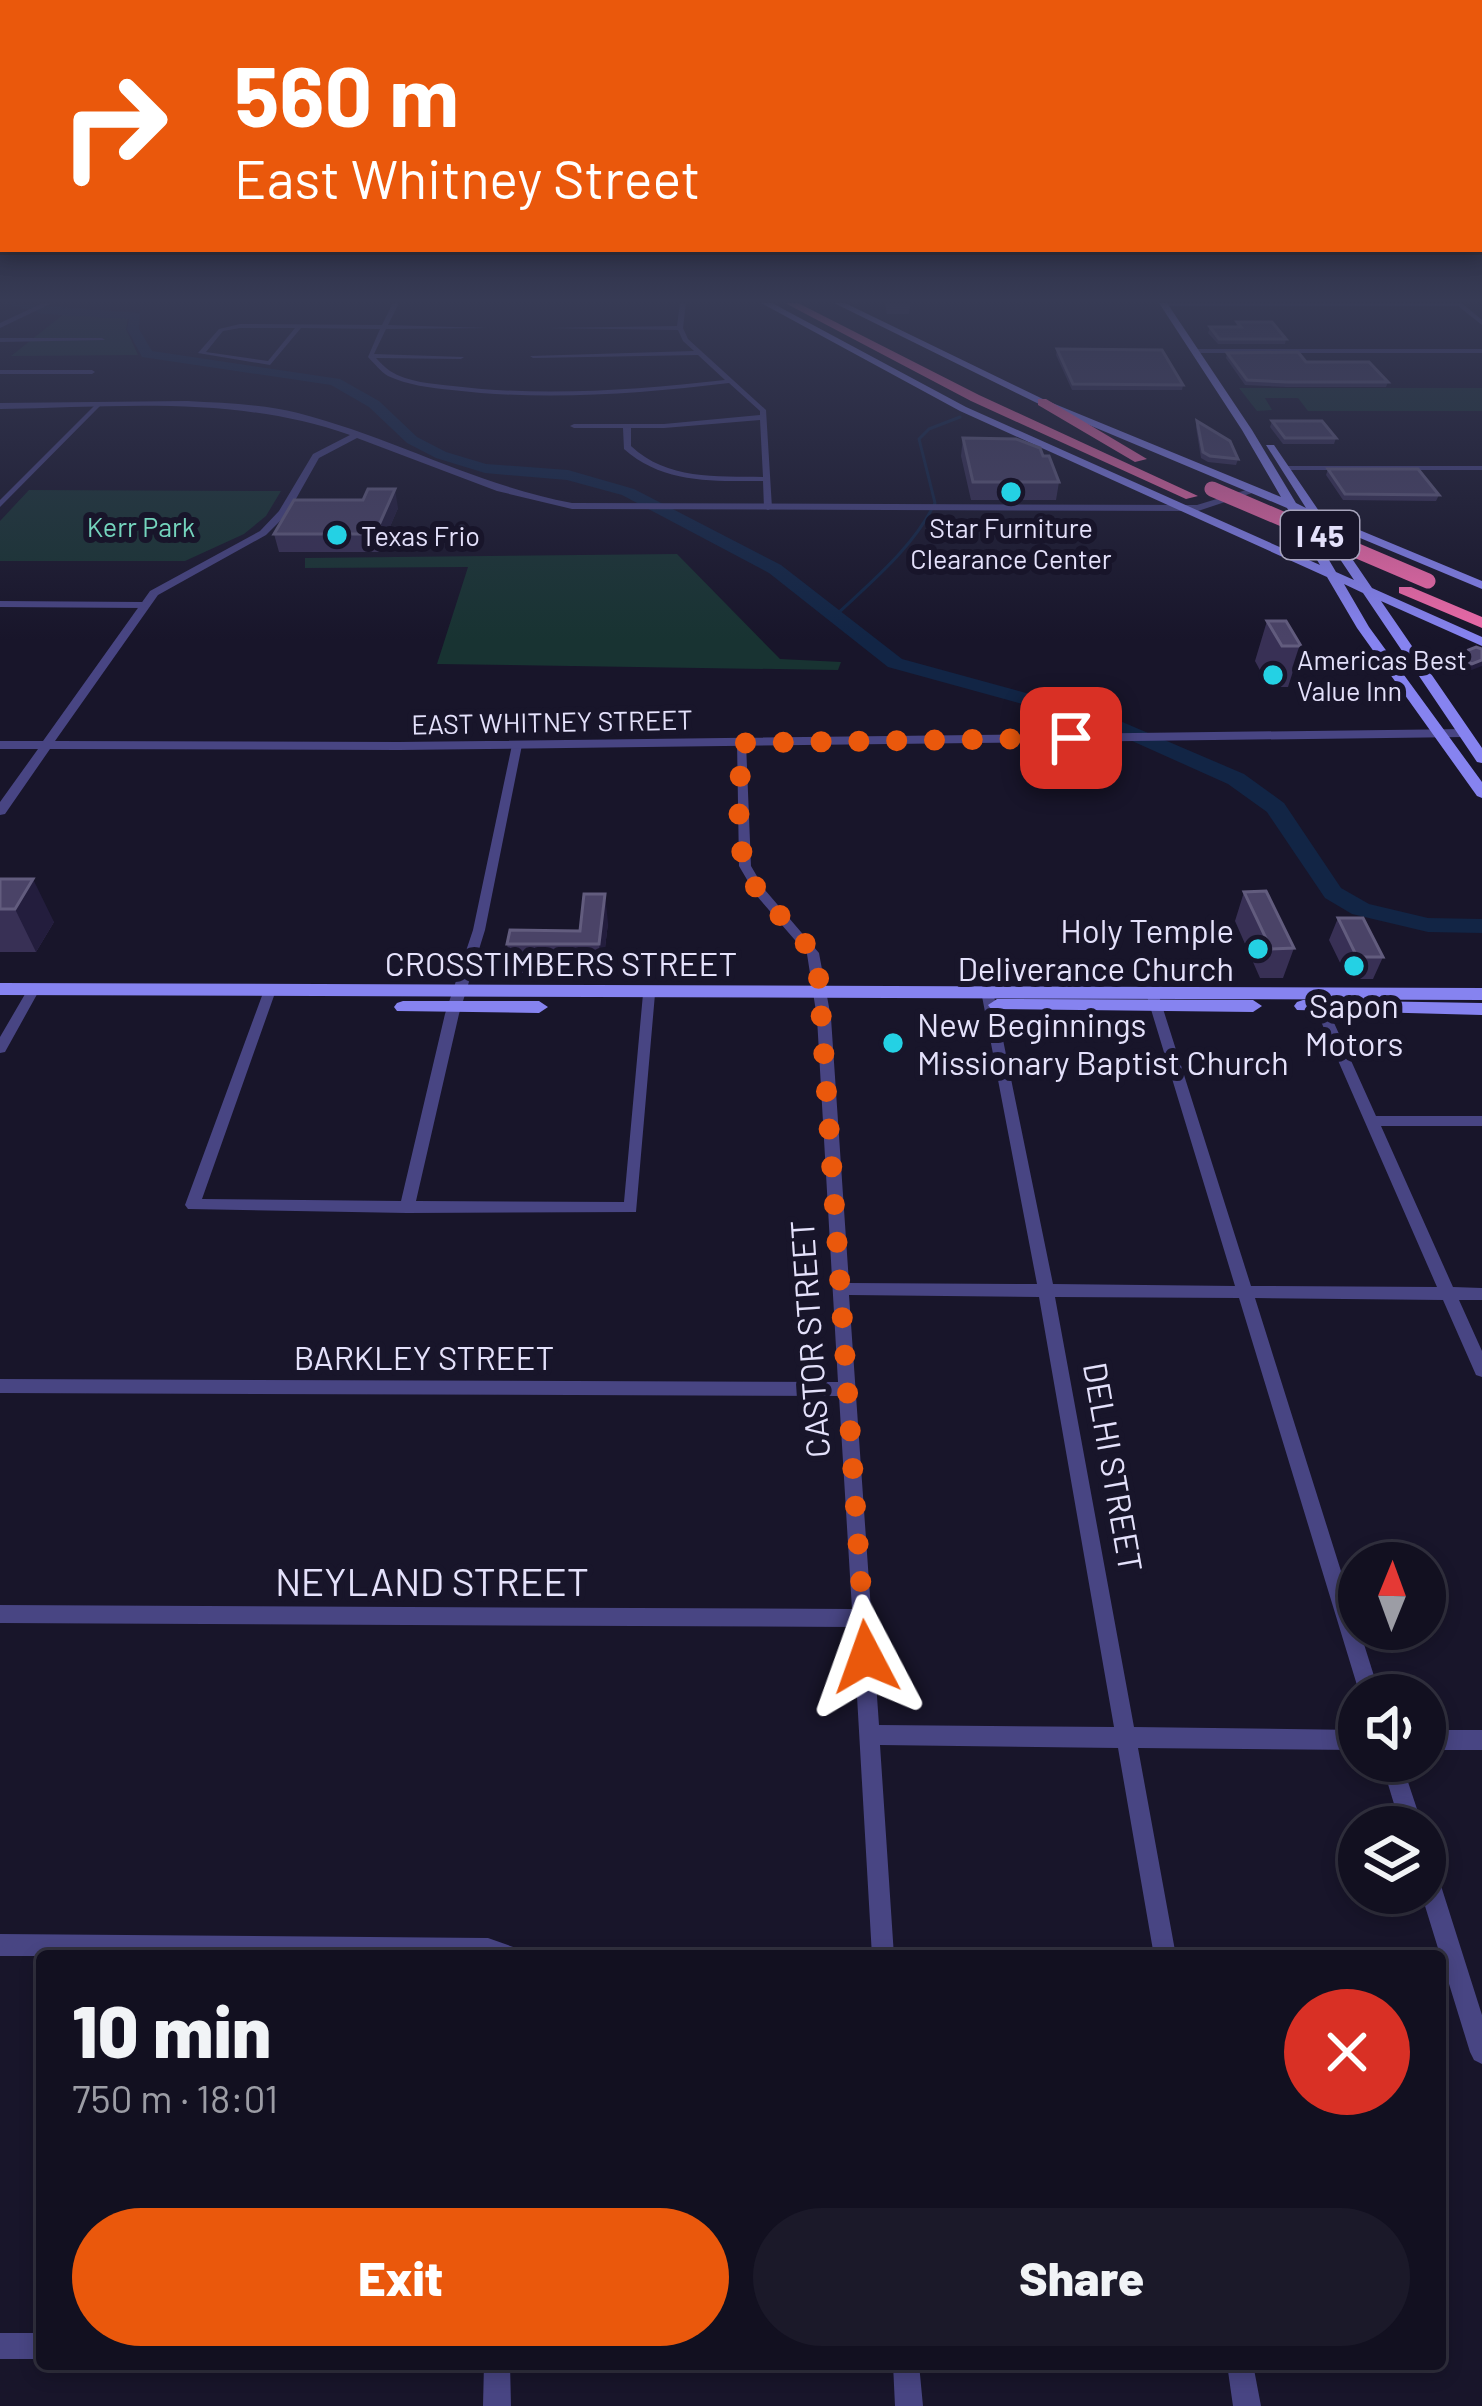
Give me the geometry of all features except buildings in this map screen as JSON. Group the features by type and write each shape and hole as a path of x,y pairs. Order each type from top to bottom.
{"highway":[{"name":"I 45","path":"1013,415 1482,623"},
{"path":"1027,415 1195,496"},
{"name":"I 45","path":"1049,415 1140,459 1195,496 1411,589 1482,604"},
{"path":"1065,415 1140,459"},
{"path":"977,416 1163,484"},
{"path":"1411,589 1482,613"}],"main road":[{"path":"1074,415 1482,585"},
{"path":"1242,415 1284,468 1482,759"},
{"path":"1245,415 1269,477 1326,572 1482,793"},
{"path":"977,416 1148,494 1195,496 1326,572 1363,588 1411,589"},
{"path":"1259,455 1284,468"},
{"path":"1237,482 1269,477"},
{"path":"1256,490 1269,477"},
{"path":"1136,507 1152,498 1148,494"},
{"path":"1411,589 1380,589 1361,555 1361,545 1454,573"},
{"path":"1411,589 1433,620"},
{"path":"1390,626 1389,619 1399,616 1433,620 1482,642"},
{"path":"1407,683 1430,684"},
{"name":"CROSSTIMBERS STREET","path":"0,988 30,996"},
{"name":"CROSSTIMBERS STREET","path":"0,1003 30,996 1446,1001 1482,994"},
{"name":"CROSSTIMBERS STREET","path":"1446,1001 1482,1009"}],"street":[{"path":"0,506 88,415"},
{"path":"287,415 509,495 572,506 1136,507 1195,496 1210,506 1256,490"},
{"path":"574,426 765,417 768,508"},
{"path":"627,426 632,454 656,466 701,477 767,479"},
{"path":"0,811 142,605 174,578 263,533 283,513 316,456 355,436"},
{"path":"1284,468 1482,468"},
{"path":"0,604 142,605"},
{"name":"EAST WHITNEY STREET","path":"0,745 517,745 1465,733"},
{"name":"CASTOR STREET","path":"741,743 745,866 760,892 808,944 821,1000 883,1950"},
{"path":"407,1207 456,999 479,930 517,745"},
{"path":"0,1049 30,996"},
{"name":"DELHI STREET","path":"989,998 1164,1950"},
{"path":"1154,998 1363,1674"},
{"path":"267,999 193,1205 631,1208 650,1000"},
{"path":"1317,1000 1482,1370"},
{"path":"1372,1120 1482,1121"},
{"path":"843,1288 1482,1294"},
{"name":"BARKLEY STREET","path":"0,1386 848,1389"},
{"name":"NEYLAND STREET","path":"0,1614 863,1618"},
{"path":"871,1735 1338,1740"},
{"path":"1446,1740 1482,1740"},
{"path":"1439,1914 1482,2052"},
{"path":"0,1946 491,1950"},
{"path":"0,2346 36,2346"},
{"path":"497,2370 497,2406"},
{"path":"906,2370 908,2406"},
{"path":"1241,2370 1247,2406"}],"green space":[{"name":"Kerr Park","path":"29,490 281,491 266,516 244,534 185,561 0,561 0,521"},
{"path":"677,554 780,659 841,662 838,670 437,664 468,567 305,568 305,558"}],"waterway":[{"path":"386,415 412,440 441,455 485,468 568,475 628,492 775,569 895,663 1099,719 1236,779 1276,808 1333,893 1361,909 1428,925 1482,926"},
{"path":"835,616 890,564 926,519 935,503 919,439 929,429 960,417"}],"place":[{"name":"Star Furniture Clearance Center","path":"1011,492"},
{"name":"Texas Frio","path":"337,535"},
{"name":"Americas Best Value Inn","path":"1273,675"},
{"name":"Holy Temple Deliverance Church","path":"1258,949"},
{"name":"Sapon Motors","path":"1354,966"},
{"name":"New Beginnings Missionary Baptist Church","path":"893,1043"}],"route":[{"path":"866,1657 818,970 808,944 760,892 745,866 741,743 1071,738"}]}
